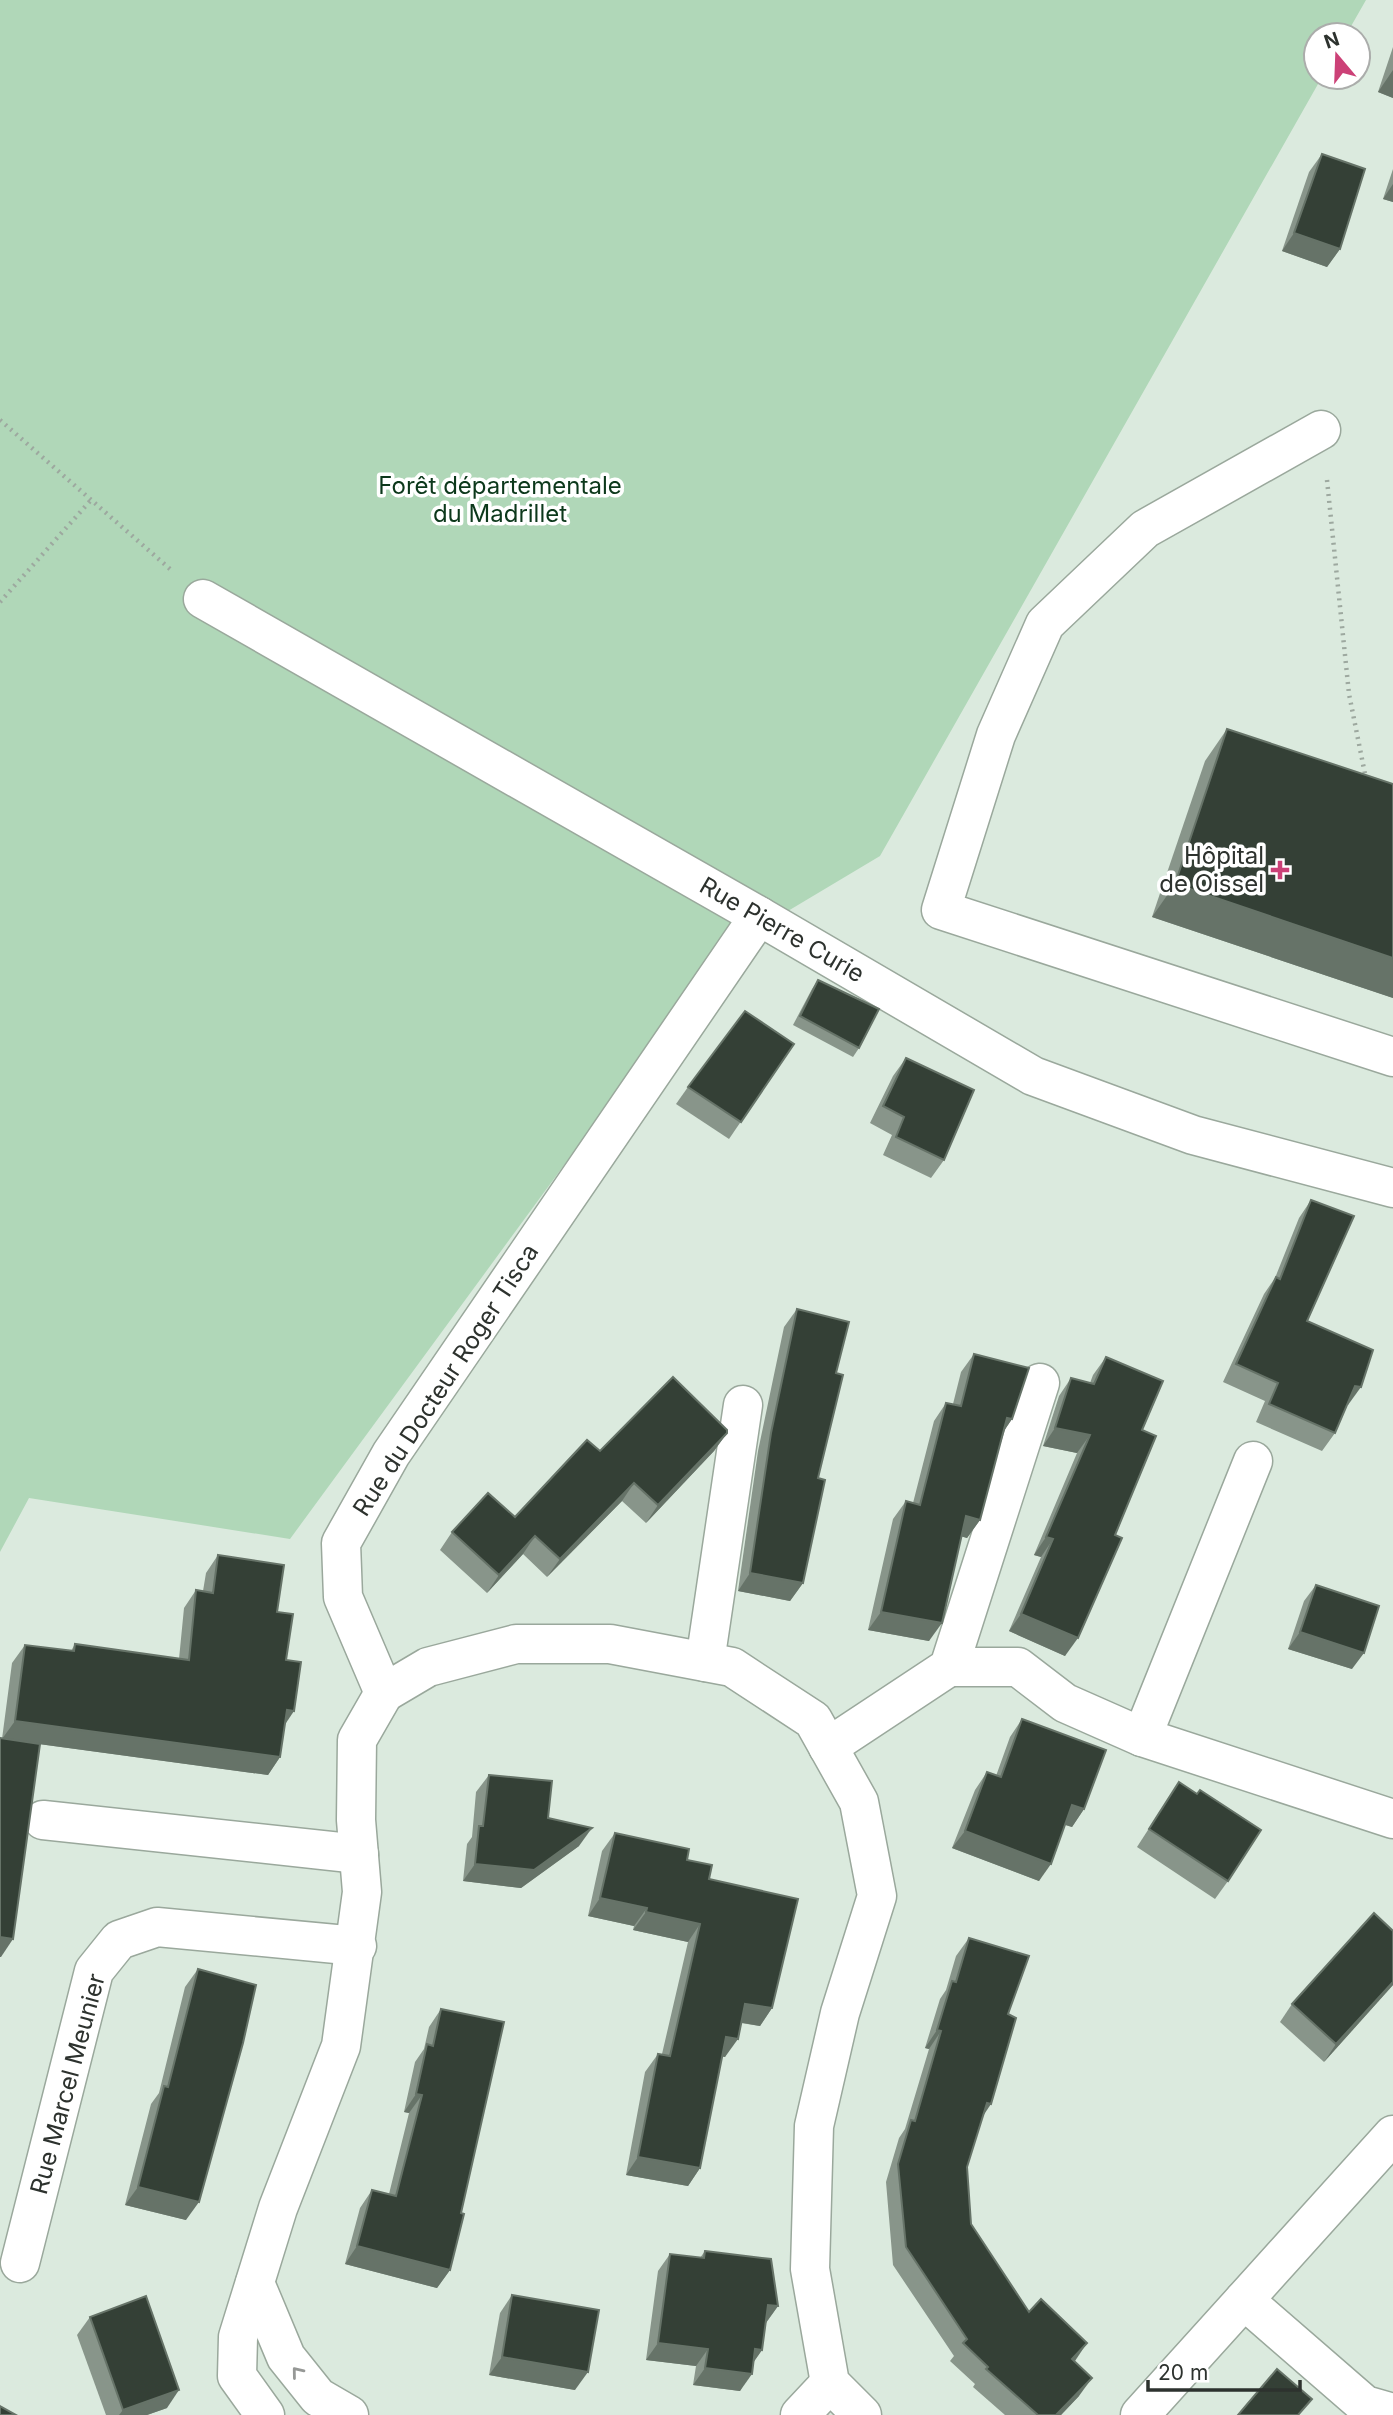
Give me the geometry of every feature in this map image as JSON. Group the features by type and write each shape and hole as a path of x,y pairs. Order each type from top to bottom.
{"street":[{"path":"1321,430 1145,529 1045,624 996,735 942,910 1393,1057"},
{"name":"Rue Pierre Curie","path":"203,598 1033,1076 1193,1135 1393,1188"},
{"name":"Rue du Docteur Roger Tisca","path":"384,1693 343,1597 341,1543 391,1454 759,916"},
{"path":"948,1667 1040,1383"},
{"path":"705,1662 743,1405"},
{"path":"1142,1737 1253,1461"},
{"path":"265,2415 237,2376 238,2337 278,2208 341,2046 362,1892 356,1819 358,1740 384,1693 428,1667 516,1644 610,1644 732,1667 813,1720 859,1802 877,1896 840,2013 814,2126 810,2269 830,2383 862,2415"},
{"path":"828,1747 948,1667 1018,1667 1065,1703 1142,1737 1393,1819"},
{"path":"43,1820 359,1854"},
{"name":"Rue Marcel Meunier","path":"20,2263 94,1971 119,1940 158,1927 356,1946"},
{"path":"1140,2415 1393,2135"},
{"path":"255,2283 286,2357 318,2397 349,2415"},
{"path":"1244,2300 1366,2405 1393,2413"},
{"path":"800,2415 830,2383"}],"path":[{"path":"0,420 203,598"},
{"path":"1321,430 1349,694 1366,779"},
{"path":"0,603 91,500"}],"green space":[{"name":"Forêt départementale du Madrillet","path":"0,0 1366,0 1354,21 1302,21 1302,91 1314,91 880,856 721,951 290,1539 29,1498 0,1552"}],"building":[{"path":"1322,154 1365,169 1340,249 1294,233"},
{"name":"Hôpital de Oissel","path":"1227,729 1393,784 1393,958 1175,884"},
{"path":"818,980 879,1009 859,1048 800,1016"},
{"path":"745,1011 794,1044 741,1122 688,1087"},
{"path":"906,1058 974,1090 944,1160 896,1137 904,1117 883,1106"},
{"path":"1311,1200 1354,1216 1307,1321 1373,1350 1361,1387 1355,1386 1335,1433 1269,1404 1278,1383 1236,1364 1276,1277 1280,1279"},
{"path":"797,1309 849,1322 836,1373 843,1375 818,1478 825,1480 803,1583 750,1573 771,1433"},
{"path":"974,1354 1029,1368 1012,1419 1007,1418 980,1520 966,1516 942,1623 881,1612 906,1501 920,1505 946,1403 961,1406"},
{"path":"1106,1357 1163,1381 1142,1430 1156,1436 1115,1535 1122,1538 1078,1638 1021,1614 1053,1539 1046,1537 1090,1435 1055,1428 1071,1378 1094,1384"},
{"path":"673,1377 727,1433 658,1505 634,1483 560,1559 535,1536 499,1575 452,1532 488,1493 515,1517 587,1440 600,1451"},
{"path":"218,1555 284,1565 277,1612 293,1614 286,1660 301,1662 294,1711 287,1710 280,1757 15,1721 25,1645 74,1651 75,1644 189,1660 196,1590 213,1593"},
{"path":"1316,1585 1379,1606 1364,1653 1300,1632"},
{"path":"1022,1719 1106,1750 1084,1809 1072,1805 1051,1864 965,1831 987,1772 1001,1777"},
{"path":"0,1738 40,1744 13,1939 0,1937"},
{"path":"489,1775 552,1781 548,1818 592,1828 534,1870 475,1864"},
{"path":"1179,1782 1197,1794 1200,1790 1261,1830 1228,1881 1149,1829"},
{"path":"615,1833 689,1849 687,1860 712,1865 709,1879 798,1899 772,2008 745,2004 738,2039 726,2037 700,2168 638,2157 658,2054 670,2056 700,1924 646,1912 647,1908 600,1898"},
{"path":"1374,1913 1393,1931 1393,1982 1336,2044 1292,2004"},
{"path":"969,1938 1029,1956 1008,2014 1016,2018 991,2104 987,2103 967,2167 971,2224 1029,2312 1041,2299 1087,2343 1072,2359 1092,2378 1056,2415 1038,2415 986,2369 988,2367 963,2343 967,2339 906,2247 898,2164 911,2120 915,2121 941,2031 937,2030 952,1981 956,1982"},
{"path":"198,1969 256,1985 243,2043 199,2202 138,2187 164,2086 168,2087"},
{"path":"441,2009 504,2022 450,2270 357,2246 372,2190 396,2196 422,2095 416,2094 427,2044 433,2046"},
{"path":"705,2251 771,2259 778,2306 768,2305 762,2350 755,2349 752,2374 705,2368 708,2349 658,2343 670,2254 704,2258"},
{"path":"512,2295 599,2310 588,2372 502,2357"},
{"path":"146,2296 179,2390 123,2410 90,2317"},
{"path":"1277,2369 1312,2399 1298,2415 1238,2415"},
{"path":"0,2406 16,2415 0,2415"}],"place":[{"name":"Hôpital de Oissel","path":"1280,870"}]}
